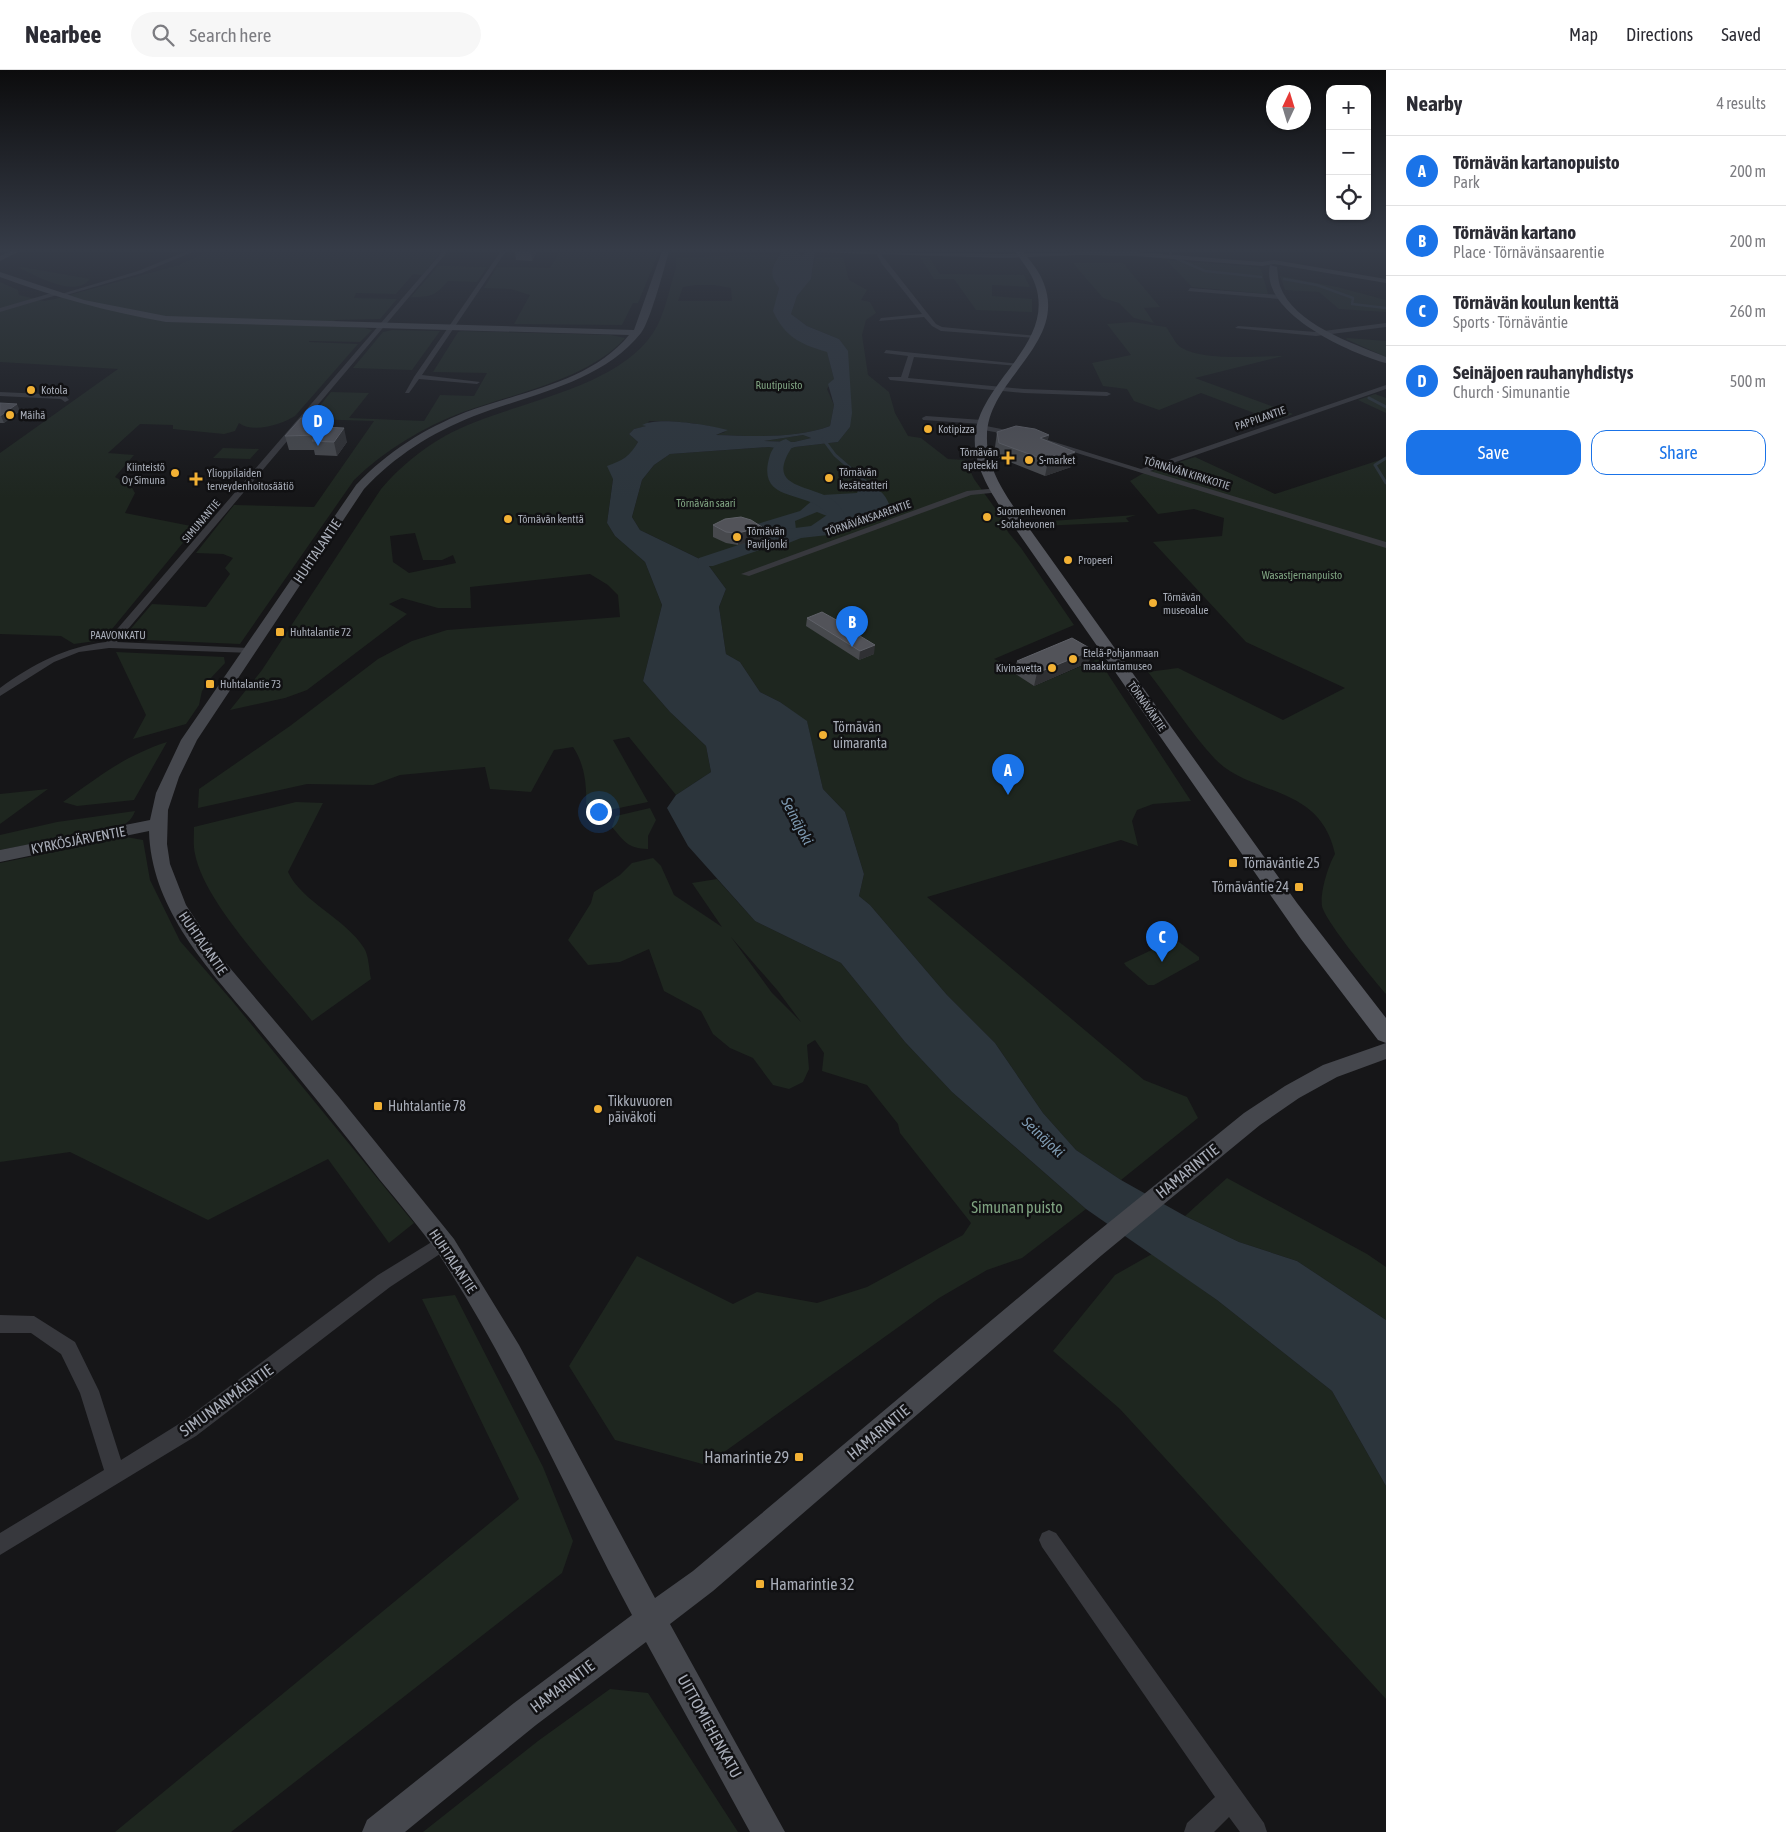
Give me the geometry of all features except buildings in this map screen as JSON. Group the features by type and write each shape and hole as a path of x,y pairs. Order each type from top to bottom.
{"main road":[{"name":"TÖRNÄVÄNTIE","path":"1035,336 1018,364 998,389 981,425 983,459 998,490 1279,892 1352,992 1386,1034"},
{"name":"HUHTALANTIE","path":"156,824 158,854 168,886 184,922 220,969 355,1130 443,1243 464,1274 540,1408 606,1538 652,1620"},
{"name":"HAMARINTIE","path":"1094,1248 1197,1163"}],"street":[{"name":"SIMUNANTIE","path":"109,645 376,333"},
{"path":"407,392 446,333"},
{"name":"HUHTALANTIE","path":"156,824 168,780 185,748 360,487 386,460 409,444 449,422 588,371 614,355 637,333"},
{"path":"986,333 1035,336"},
{"path":"1326,333 1386,360"},
{"path":"886,352 1018,364"},
{"path":"904,378 912,354"},
{"path":"417,377 477,382"},
{"path":"890,378 998,389 1107,394"},
{"name":"PAPPILANTIE","path":"1142,471 1386,387"},
{"path":"0,394 65,397 65,400"},
{"path":"926,418 981,425 1027,437"},
{"name":"TÖRNÄVÄN KIRKKOTIE","path":"1037,440 1386,545"},
{"name":"TÖRNÄVÄNSAARENTIE","path":"746,574 970,493 998,490"},
{"name":"PAAVONKATU","path":"0,693 56,655 90,646 109,645 249,651"},
{"name":"KYRKÖSJÄRVENTIE","path":"0,856 156,824"},
{"name":"HAMARINTIE","path":"1197,1163 1252,1119 1292,1092 1330,1071 1386,1051"},
{"name":"SIMUNANMÄENTIE","path":"0,1545 189,1429 384,1281 443,1243"},
{"name":"HAMARINTIE","path":"379,1832 525,1714 652,1620 710,1574 1094,1248"},
{"path":"0,1324 34,1325 68,1348 89,1391 115,1473"},
{"path":"1049,1540 1255,1832"},
{"name":"UITTOMIEHENKATU","path":"652,1620 768,1832"},
{"path":"1196,1832 1232,1799"}],"green space":[{"path":"0,333 369,333 360,342 309,341 358,344 295,416 283,422 259,428 252,428 239,423 235,431 224,434 173,429 173,425 140,424 108,453 134,455 115,477 131,486 135,493 125,513 196,527 103,640 74,644 61,636 0,634 0,453 118,369 0,362"},
{"path":"382,333 438,333 412,370 353,368"},
{"path":"457,333 611,335 625,338 610,352 571,375 448,418 405,440 378,459 354,480 240,644 122,639 152,604 206,607 230,574 225,568 233,558 223,554 196,553 234,505 314,507 374,421 309,419 331,392 369,393 349,418 424,421 440,395 474,396 487,373 433,372"},
{"name":"Ruutipuisto","path":"653,333 798,333 802,341 812,347 827,351 834,379 827,389 834,405 830,426 788,435 744,436 716,435 725,432 698,424 649,421 647,426 634,429 629,434 638,442 632,452 621,461 613,479 607,523 615,536 645,562 662,605 643,681 670,712 706,746 711,772 676,795 629,737 613,740 648,802 595,813 586,804 584,774 580,760 573,747 554,750 531,792 490,789 485,767 400,775 373,785 307,784 198,808 199,789 290,726 378,659 412,641 447,630 620,617 618,595 608,585 590,574 470,587 471,608 438,608 402,598 389,604 407,614 307,690 285,698 230,710 262,670 381,489 410,460 436,441 470,424 585,383 612,370 635,353","holes":["415,533 423,560 442,560 453,555 456,563 409,573 393,562 390,536"]},
{"name":"Törnävän saari","path":"825,333 862,333 868,375 889,392 895,413 908,436 921,438 948,459 965,460 974,479 1002,518 1008,532 1074,625 994,659 1034,686 1098,659 1191,801 1153,804 1137,810 1132,821 1138,846 1121,840 927,897 1144,1080 1187,1097 1198,1118 1121,1180 1076,1150 1043,1113 995,1043 947,995 870,905 859,896 864,874 845,812 823,789 807,722 780,702 760,692 740,662 726,654 719,607 726,589 706,562 640,530 632,517 642,480 654,465 670,454 769,447 787,450 795,447 838,442 850,427 839,339"},
{"path":"1114,333 1170,333 1179,346 1188,351 1215,356 1283,356 1195,378 1293,414 1275,421 1201,393 1159,410 1134,401 1127,389 1103,386 1092,363 1131,355"},
{"path":"1346,339 1386,341 1386,357"},
{"path":"1375,394 1386,398 1386,413 1358,400"},
{"path":"803,435 811,438 794,442 764,441"},
{"path":"223,448 259,449 250,459 213,458"},
{"name":"Wasastjernanpuisto","path":"1195,457 1275,494 1386,458 1386,994 1340,937 1322,906 1325,879 1335,854 1327,831 1315,815 1300,803 1247,780 1230,771 1215,759 1148,672 1178,668 1283,720 1345,688 1246,642 1153,542 1222,536 1224,518 1194,509 1158,514 1130,481 1142,474"},
{"path":"1136,515 1126,518 1129,522 1040,526 1037,522"},
{"path":"116,652 224,657 225,663 209,680 202,691 199,705 186,724 133,739 146,715"},
{"path":"167,742 134,800 77,806 63,802 125,760"},
{"path":"48,789 0,824 0,794"},
{"path":"296,802 323,803 288,872 303,892 356,937 366,951 371,979 312,1021 245,941 213,896 202,874 194,847 194,827"},
{"path":"650,808 656,820 648,836 648,849 631,846 612,827 616,816"},
{"path":"135,811 133,816 124,825 116,828 0,850 0,835 57,822"},
{"path":"126,837 143,840 150,880 180,941 233,1002 414,1223 389,1243 328,1159 208,1220 70,1152 0,1162 0,863"},
{"name":"Simunan puisto","path":"653,858 661,866 674,895 722,927 692,883 717,879 755,921 841,963 905,1042 952,1092 1086,1209 1022,1258 987,1270 939,1298 706,1465 615,1440 569,1366 637,1256 733,1304 757,1292 817,1303 867,1287 963,1235 971,1223 900,1133 898,1124 867,1085 822,1071 824,1053 815,1040 807,1045 809,1069 803,1082 789,1089 773,1085 753,1058 730,1048 713,1034 701,1011 664,991 649,949 620,962 588,965 568,940 591,903 594,892 620,875 632,863","holes":["731,937 778,991 801,1022 772,993"]},
{"path":"1173,940 1179,942 1199,957 1199,960 1154,985 1148,985 1124,963"},
{"path":"1227,1178 1367,1254 1386,1267 1386,1320 1297,1261 1239,1242 1185,1216"},
{"path":"1152,1254 1217,1300 1332,1391 1386,1486 1386,1699 1120,1409 1053,1351 1115,1275"},
{"path":"455,1295 543,1467 573,1541 562,1573 231,1832 115,1832 519,1499 422,1299"},
{"path":"610,1689 648,1693 738,1832 423,1832 538,1741"}],"water":[{"name":"Seinäjoki","path":"788,333 825,333 839,339 848,351 852,413 850,427 838,442 795,447 787,450 769,447 670,454 654,465 642,480 632,517 640,530 706,562 726,589 719,607 726,654 740,662 760,692 780,702 807,721 823,789 845,812 864,874 859,896 870,905 947,995 995,1043 1043,1113 1076,1150 1121,1180 1185,1216 1239,1242 1297,1261 1386,1320 1386,1486 1332,1391 1217,1300 1086,1209 952,1092 905,1042 841,963 755,921 688,846 667,808 676,795 711,772 706,746 670,712 643,681 662,605 645,562 615,536 607,523 613,479 607,466 621,460 632,451 638,442 629,434 634,429 646,426 642,425 649,422 671,421 697,424 728,430 716,435 744,436 788,435 830,426 834,405 828,384 834,379 827,352 809,346","holes":["803,435 811,438 794,442 764,441"]},
{"path":"859,489 872,489 881,492 892,512 873,518 867,524 828,535 801,538 781,546 767,543 754,525 800,511 822,495 857,493","holes":["817,512 827,516 814,528 796,529 795,521"]}],"waterway":[{"path":"1369,398 1386,407"},
{"path":"823,439 835,455 866,482 867,489 863,493"},
{"path":"706,562 793,533 817,530 836,515 826,503 792,491 778,481 775,474 776,465 780,451 786,444"},
{"path":"1386,458 1375,465 1386,483"}],"place":[{"name":"Kotola","path":"31,390"},
{"name":"Mäihä","path":"10,415"},
{"name":"Kotipizza","path":"928,429"},
{"name":"Seinäjoen rauhanyhdistys","path":"318,446"},
{"name":"Törnävän apteekki","path":"1008,458"},
{"name":"S-market","path":"1029,460"},
{"name":"Kiinteistö Oy Simuna","path":"175,473"},
{"name":"Törnävän kesäteatteri","path":"829,478"},
{"name":"Ylioppilaiden terveydenhoitosäätiö","path":"196,479"},
{"name":"Suomenhevonen - Sotahevonen","path":"987,517"},
{"name":"Törnävän kenttä","path":"508,519"},
{"name":"Törnävän Paviljonki","path":"737,537"},
{"name":"Propeeri","path":"1068,560"},
{"name":"Törnävän museoalue","path":"1153,603"},
{"name":"Huhtalantie 72","path":"280,632"},
{"name":"Törnävän kartano","path":"852,647"},
{"name":"Etelä-Pohjanmaan maakuntamuseo","path":"1073,659"},
{"name":"Kivinavetta","path":"1052,668"},
{"name":"Huhtalantie 73","path":"210,684"},
{"name":"Törnävän uimaranta","path":"823,735"},
{"name":"Törnävän kartanopuisto","path":"1008,795"},
{"name":"Törnäväntie 25","path":"1233,863"},
{"name":"Törnäväntie 24","path":"1299,887"},
{"name":"Törnävän koulun kenttä","path":"1162,962"},
{"name":"Huhtalantie 78","path":"378,1106"},
{"name":"Tikkuvuoren päiväkoti","path":"598,1109"},
{"name":"Hamarintie 29","path":"799,1457"},
{"name":"Hamarintie 32","path":"760,1584"}]}
